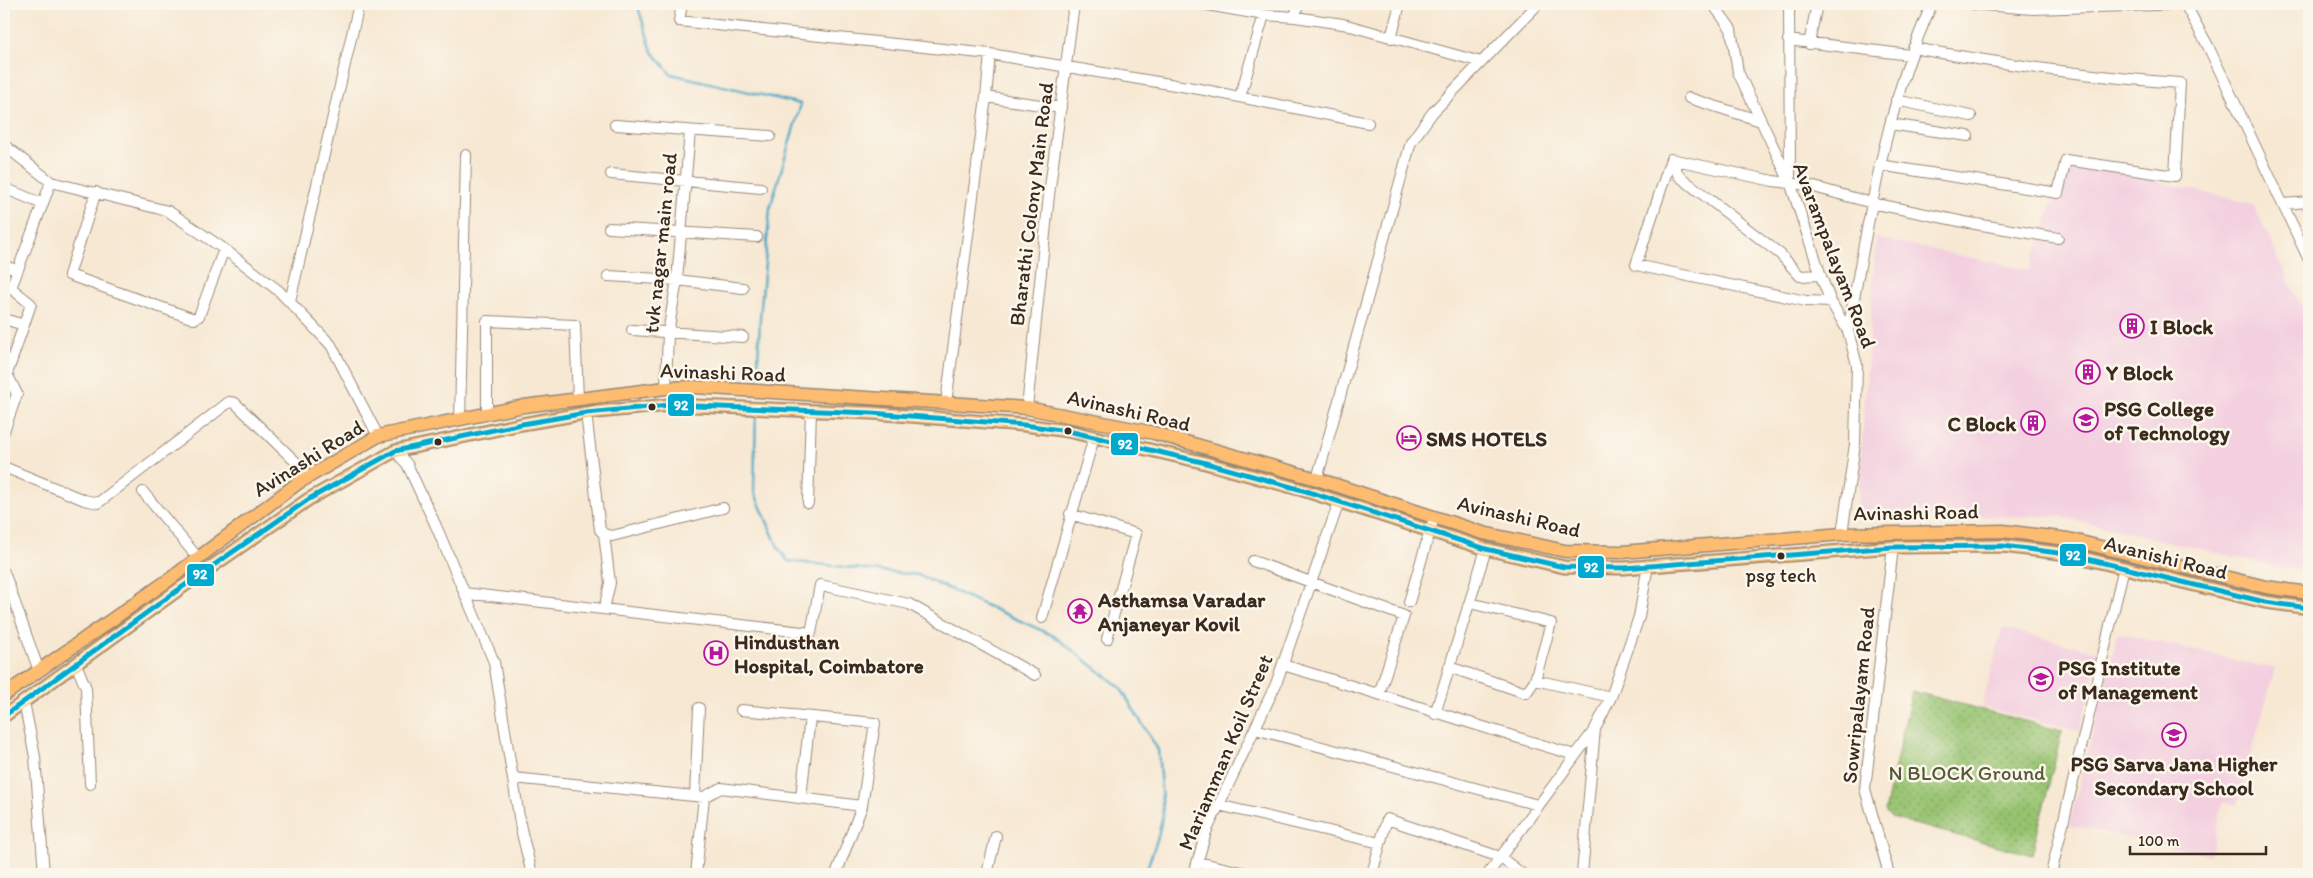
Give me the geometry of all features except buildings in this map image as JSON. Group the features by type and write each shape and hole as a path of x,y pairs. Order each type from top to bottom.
{"main road":[{"name":"Avinashi Road","path":"4,695 198,558 308,477 378,436 524,406 666,388 694,387 1026,408 1154,433 1317,479 1467,528 1565,551 1622,552 1842,534 2003,531 2068,539 2266,586 2309,593"},
{"name":"Avinashi Road","path":"4,716 310,499 395,451 522,424 586,413 670,405 872,413 1024,425 1094,437 1202,462 1339,502 1486,549 1564,567 1624,568 1894,548"},
{"path":"1464,542 1467,528"},
{"name":"Avanishi Road","path":"1894,548 2004,546 2067,554 2265,602 2309,608"}],"street":[{"path":"290,301 359,4"},
{"path":"682,4 679,21 990,54 1240,97 1368,123"},
{"name":"Bharathi Colony Main Road","path":"1026,408 1049,194 1074,4"},
{"path":"1202,4 1264,15 1295,17 1343,24 1481,62"},
{"path":"1295,17 1298,4"},
{"path":"1391,38 1400,4"},
{"path":"1317,479 1412,142 1433,112 1538,4"},
{"name":"Avarampalayam Road","path":"1713,4 1731,29 1738,72 1790,182 1820,274 1831,302 1848,331 1857,365 1855,444 1842,534"},
{"path":"1789,4 1790,182"},
{"path":"1809,44 1817,4"},
{"path":"1848,331 1879,165 1896,100 1912,51 1932,4"},
{"path":"1973,4 2033,9 2185,4 2208,46 2283,204 2305,238 2309,260"},
{"path":"1240,97 1264,15"},
{"path":"1788,40 1809,44 1912,51 2071,74 2180,83 2175,176 2066,160 2058,193 1879,165"},
{"path":"946,403 990,54"},
{"path":"986,97 1061,108"},
{"path":"1689,98 1761,121"},
{"path":"1896,100 1971,116"},
{"path":"1890,124 1968,136"},
{"path":"615,125 770,136"},
{"name":"tvk nagar main road","path":"666,388 668,333 677,280 690,131"},
{"path":"4,145 51,182 168,211 224,249 290,301 331,345 378,436"},
{"path":"460,420 466,155"},
{"path":"1671,159 1773,181 1790,182 1872,203 1964,222 2058,238"},
{"path":"1671,159 1679,176 1780,254 1800,276 1820,274"},
{"path":"1671,159 1636,265 1806,301 1831,302"},
{"path":"611,174 761,188"},
{"path":"4,431 17,394 7,374 31,304 11,288 51,182"},
{"path":"4,188 43,204"},
{"path":"96,192 69,275 194,319 199,316 224,249"},
{"path":"2283,204 2309,202"},
{"path":"609,228 757,237"},
{"path":"4,266 18,270"},
{"path":"608,276 677,280 743,288"},
{"path":"4,319 24,325"},
{"path":"487,414 487,321 575,325 578,399"},
{"path":"632,330 743,337"},
{"path":"4,389 17,394"},
{"path":"4,467 76,497 98,503 229,402 235,403 298,464 308,477"},
{"path":"808,503 811,411"},
{"path":"586,413 600,530 604,534 612,536 723,508"},
{"path":"1042,618 1070,514 1094,437"},
{"path":"395,451 407,464 494,662 521,829 532,874"},
{"path":"142,492 198,558"},
{"name":"Mariamman Koil Street","path":"1194,874 1206,832 1283,665 1339,502"},
{"path":"1070,514 1136,534 1107,639"},
{"path":"1409,602 1433,516"},
{"path":"604,534 610,583 604,609"},
{"name":"Sowripalayam Road","path":"1889,874 1865,789 1894,548"},
{"path":"1435,714 1486,549"},
{"path":"1253,561 1404,616 1380,694"},
{"path":"1488,874 1595,729 1611,698 1639,617 1648,566"},
{"path":"2051,874 2124,567"},
{"path":"4,572 39,670"},
{"path":"464,593 811,633 820,585 909,604 1035,675"},
{"path":"1448,667 1526,693 1535,680 1551,623 1470,603"},
{"path":"76,664 86,688 90,784"},
{"path":"1283,665 1380,694 1435,714 1575,755"},
{"path":"1535,680 1611,698"},
{"path":"24,702 35,757 44,874"},
{"path":"696,874 700,796 699,708"},
{"path":"741,710 875,723 862,806 836,874"},
{"path":"801,797 810,717"},
{"path":"1255,728 1538,805"},
{"path":"1582,874 1594,758 1595,729"},
{"path":"513,778 700,796 721,788 862,806"},
{"path":"1218,805 1380,843"},
{"path":"1372,874 1387,820 1500,857 1522,874"},
{"path":"987,874 996,836"},
{"path":"1198,862 1250,874"}],"shaded area":[{"name":"PSG College of Technology","path":"2066,160 2253,204 2309,323 2309,571 2283,568 2057,516 1857,518 1876,238 2030,270"},
{"name":"PSG Institute of Management","path":"2002,628 2099,652 2080,731 1982,707"},
{"name":"PSG Sarva Jana Higher Secondary School","path":"2118,633 2275,669 2237,805 2223,802 2210,855 2069,825"}],"green space":[{"name":"N BLOCK Ground","path":"1912,691 2062,731 2032,855 1891,818 1885,811"}],"waterway":[{"path":"637,4 652,51 671,74 801,104 770,208 760,318 757,386"},
{"path":"756,412 754,491 778,547 788,561 918,575 1054,636 1120,687 1158,750 1163,814 1158,837 1145,874"}],"transit line":[{"name":"92","path":"4,716 178,590 309,499 395,451 522,424 586,413 670,405 872,413 1024,425 1068,431 1202,462 1306,491 1486,549 1564,567 1624,568 1893,547 2003,546 2067,554 2265,602 2309,608"}],"place":[{"name":"I Block","path":"2132,326"},
{"name":"Y Block","path":"2088,372"},
{"name":"PSG College of Technology","path":"2086,420"},
{"name":"C Block","path":"2033,423"},
{"name":"SMS HOTELS","path":"1409,438"},
{"name":"psg tech","path":"1781,556"},
{"name":"Asthamsa Varadar Anjaneyar Kovil","path":"1080,611"},
{"name":"Hindusthan Hospital, Coimbatore","path":"716,653"},
{"name":"PSG Institute of Management","path":"2041,679"},
{"name":"PSG Sarva Jana Higher Secondary School","path":"2174,735"}]}
